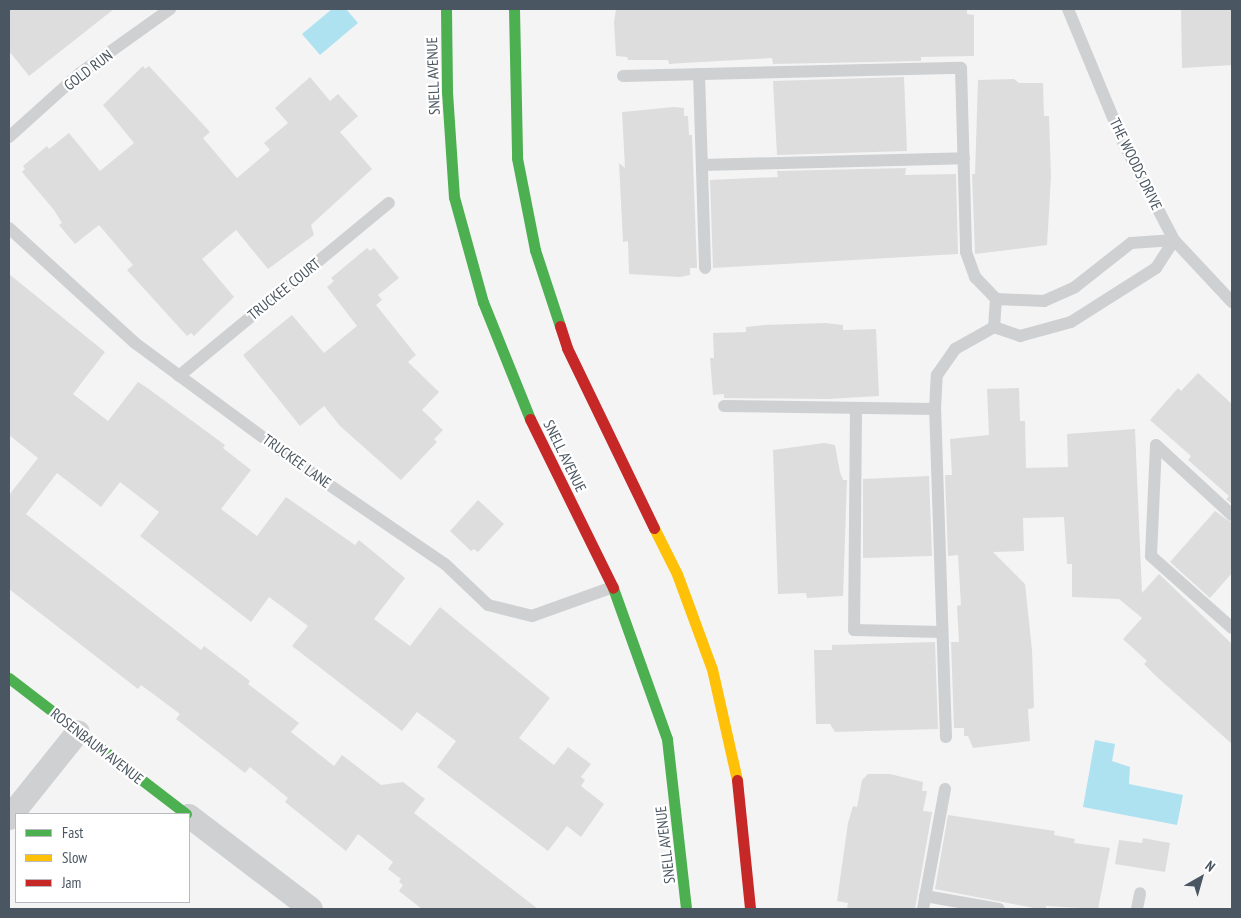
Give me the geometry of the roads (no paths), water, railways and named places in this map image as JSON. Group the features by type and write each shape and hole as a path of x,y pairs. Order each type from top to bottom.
{"main road":[{"name":"SNELL AVENUE","path":"446,9 447,92 454,197 480,292 522,403 613,587 667,738 686,909"},
{"path":"514,9 517,158 535,250 567,348 676,574 712,669 736,767 750,909"},
{"name":"ROSENBAUM AVENUE","path":"9,678 184,813"}],"street":[{"path":"9,818 78,732"},
{"name":"ROSENBAUM AVENUE","path":"190,817 311,909"}],"lane":[{"name":"GOLD RUN","path":"9,137 79,74 170,9"},
{"name":"THE WOODS DRIVE","path":"1068,9 1124,144 1174,240 1232,302"},
{"path":"623,76 961,68 966,252 975,277 996,299 1044,301 1075,288 1131,243 1174,240"},
{"path":"700,74 705,268"},
{"path":"702,165 964,158"},
{"name":"TRUCKEE COURT","path":"179,376 389,203"},
{"name":"TRUCKEE LANE","path":"9,228 135,343 306,469 444,564 488,605 532,616 613,587"},
{"path":"946,737 935,409 938,375 954,349 994,327 1020,336 1071,322 1156,268 1174,240"},
{"path":"994,327 996,299"},
{"path":"724,406 935,409"},
{"path":"856,408 854,630 942,632"},
{"path":"1232,515 1156,446 1151,556 1232,628"},
{"path":"923,909 945,789"},
{"path":"1137,909 1140,893"},
{"path":"925,896 999,909"}],"water":[{"path":"332,9 346,9 358,23 320,55 302,34"},
{"path":"1095,740 1115,744 1112,761 1130,767 1129,784 1183,795 1177,825 1083,807"}]}
